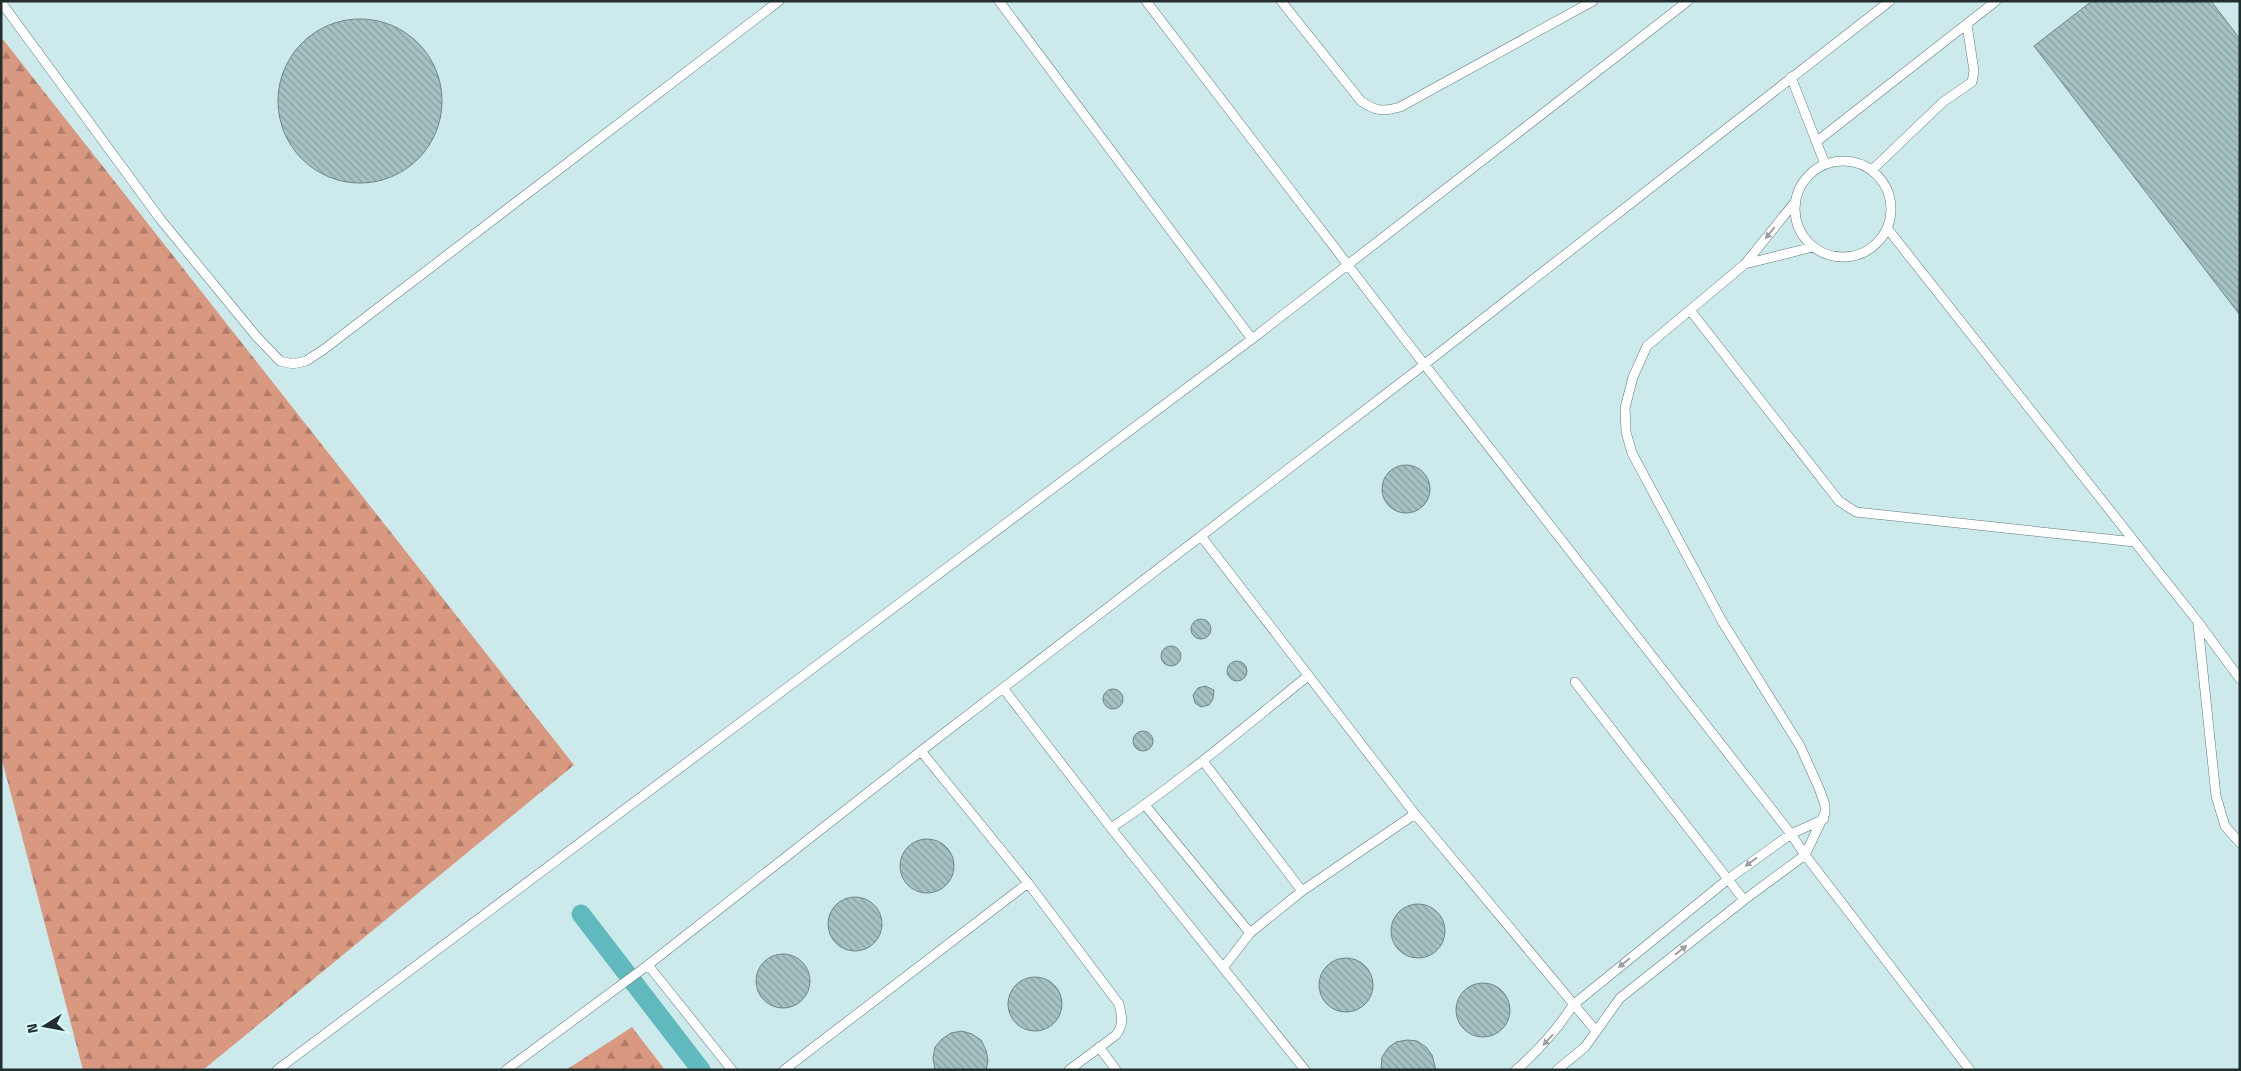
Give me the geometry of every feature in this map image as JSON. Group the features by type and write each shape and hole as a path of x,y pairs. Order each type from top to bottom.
{"lane":[{"path":"1,2 161,220 256,336 280,361 293,364 306,360 323,350 779,1"},
{"path":"999,1 1252,339"},
{"path":"1146,1 1403,337 1791,834 1805,855 1970,1070"},
{"path":"1281,1 1361,101 1372,109 1385,112 1400,107 1593,1"},
{"path":"277,1070 1252,339 1688,1"},
{"path":"506,1070 648,965 921,751 1425,364 1890,1"},
{"path":"1816,142 1996,1"},
{"path":"1872,170 1943,102 1972,82 1974,71 1967,25"},
{"path":"1792,77 1824,164"},
{"path":"1837,160 1849,160 1872,170 1888,190 1891,215 1887,228 1872,248 1849,257 1836,257 1813,247 1804,238 1798,227 1795,202 1798,190 1805,179 1824,164 1837,160"},
{"path":"1557,1070 1584,1047 1620,998 1744,900 1805,855 1824,819 1825,805 1800,746 1722,620 1632,453 1626,432 1625,408 1633,377 1647,346 1745,264 1795,202"},
{"path":"1887,228 2198,622 2240,679"},
{"path":"1745,264 1813,247"},
{"path":"1690,310 1839,500 1856,512 2135,542"},
{"path":"1200,536 1415,814 1596,1031"},
{"path":"2198,622 2216,796 2225,826 2240,843"},
{"path":"1110,828 1146,805 1308,676"},
{"path":"1575,682 1744,900"},
{"path":"1003,688 1110,828 1305,1070"},
{"path":"921,751 1028,883 1119,1004 1122,1018 1121,1028 1116,1035 1069,1070"},
{"path":"1203,761 1302,891"},
{"path":"1146,805 1250,933"},
{"path":"1224,968 1250,933 1302,891 1415,814"},
{"path":"1516,1070 1535,1054 1556,1031 1573,1005 1727,880 1791,834 1824,819"},
{"path":"784,1070 1028,883"},
{"path":"648,965 732,1070"},
{"path":"1099,1047 1116,1070"}],"green space":[{"path":"1,37 574,765 203,1070 83,1070 1,756"},
{"path":"632,1027 665,1070 566,1070"}],"building":[{"path":"2092,1 2211,1 2240,39 2240,315 2034,46"},
{"path":"360,19 384,23 405,33 418,43 428,56 438,77 442,101 438,125 428,146 418,159 405,169 384,179 360,183 336,179 315,169 302,159 292,146 282,125 278,101 282,77 292,56 302,43 315,33 336,23"},
{"path":"1406,465 1415,467 1423,472 1428,480 1430,489 1428,498 1423,506 1415,511 1406,513 1397,511 1389,506 1384,498 1382,489 1384,480 1389,472 1397,467"},
{"path":"1201,619 1208,622 1211,629 1208,636 1201,639 1194,636 1191,629 1194,622"},
{"path":"1167,646 1175,646 1181,652 1181,660 1175,666 1167,666 1161,660 1161,652"},
{"path":"1233,661 1241,661 1247,667 1247,675 1241,681 1233,681 1227,675 1227,667"},
{"path":"1205,686 1214,690 1213,699 1209,705 1201,707 1195,703 1193,695 1198,688"},
{"path":"1113,689 1120,692 1123,699 1120,706 1113,709 1106,706 1103,699 1106,692"},
{"path":"1143,731 1150,734 1153,741 1150,748 1143,751 1136,748 1133,741 1136,734"},
{"path":"922,839 932,839 942,843 950,851 954,866 950,881 942,889 932,893 922,893 912,889 904,881 900,871 900,861 904,851 912,843"},
{"path":"850,897 860,897 870,901 878,909 882,924 878,939 870,947 860,951 850,951 840,947 832,939 828,929 828,919 832,909 840,901"},
{"path":"1418,904 1428,906 1437,912 1443,921 1445,931 1443,941 1437,950 1428,956 1418,958 1408,956 1399,950 1393,941 1391,931 1393,921 1399,912 1408,906"},
{"path":"778,954 788,954 798,958 806,966 810,981 806,996 798,1004 788,1008 778,1008 768,1004 760,996 756,986 756,976 760,966 768,958"},
{"path":"1346,958 1356,960 1365,966 1371,975 1373,985 1371,995 1365,1004 1356,1010 1346,1012 1336,1010 1327,1004 1321,995 1319,985 1321,975 1327,966 1336,960"},
{"path":"1030,977 1040,977 1050,981 1058,989 1062,1004 1058,1019 1050,1027 1040,1031 1030,1031 1020,1027 1012,1019 1008,1009 1008,999 1012,989 1020,981"},
{"path":"1483,983 1493,985 1502,991 1508,1000 1510,1010 1508,1020 1502,1029 1493,1035 1483,1037 1473,1035 1464,1029 1458,1020 1456,1010 1458,1000 1464,991 1473,985"},
{"path":"962,1031 972,1034 981,1040 986,1050 988,1061 986,1070 935,1070 933,1058 935,1047 951,1033"},
{"path":"1417,1041 1426,1047 1432,1055 1436,1070 1381,1070 1382,1057 1388,1048 1396,1042"}],"waterway":[{"path":"581,914 701,1070"}]}
